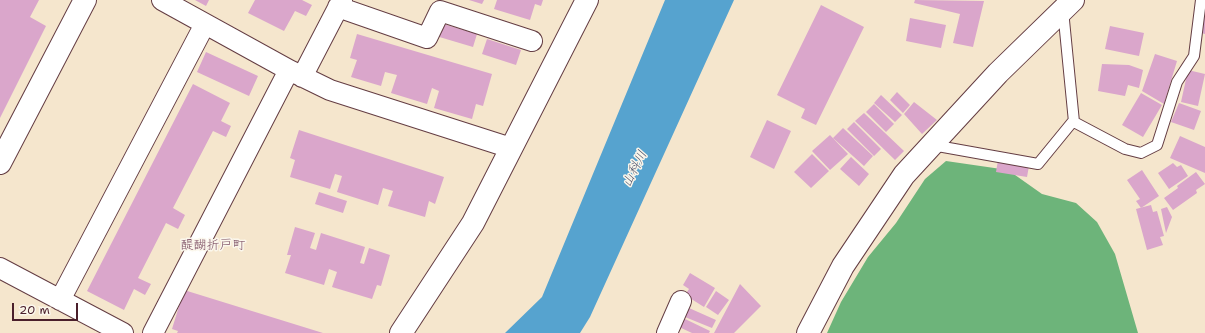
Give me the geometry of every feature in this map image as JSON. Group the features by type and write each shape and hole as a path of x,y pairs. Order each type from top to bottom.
{"street":[{"path":"0,163 85,0"},
{"path":"162,0 204,24 330,90 511,148"},
{"path":"400,333 473,223 587,0"},
{"path":"153,333 296,73 340,4 427,38 440,11 532,42"},
{"path":"808,333 848,260 904,175 998,74 1068,5"},
{"path":"60,300 204,24"},
{"path":"0,268 123,333"},
{"path":"674,330 682,301"}],"lane":[{"path":"1068,5 1074,122 1125,149 1141,153 1157,145 1177,82 1194,56 1201,0"},
{"path":"932,145 1038,164 1074,120"}],"green space":[{"path":"946,161 1008,170 1042,194 1076,203 1097,222 1115,254 1138,333 827,333 841,302 868,257 896,223 925,179"}],"water":[{"name":"山科川","path":"665,0 734,0 590,317 580,333 505,333 542,297"}],"building":[{"path":"0,0 39,0 30,17 46,26 0,118"},
{"path":"195,0 209,0 206,6"},
{"path":"255,0 302,0 312,5 306,16 295,11 284,31 248,13"},
{"path":"469,0 484,0 482,4"},
{"path":"497,0 543,0 541,6 535,4 530,20 494,9"},
{"path":"915,0 984,1 973,47 953,43 960,14 914,3"},
{"path":"821,5 864,27 816,125 801,118 805,109 777,95"},
{"path":"1205,10 1205,34 1201,33"},
{"path":"910,18 946,25 941,48 906,41"},
{"path":"440,23 477,34 473,47 436,36"},
{"path":"1110,26 1144,33 1139,56 1105,49"},
{"path":"357,34 492,74 483,106 476,104 472,119 434,108 439,91 432,88 427,104 391,93 397,75 385,72 381,86 351,77 357,60 350,58"},
{"path":"487,39 521,50 516,65 482,54"},
{"path":"206,52 258,76 249,96 197,72"},
{"path":"1155,54 1177,61 1164,104 1142,91"},
{"path":"1102,64 1129,65 1143,70 1139,88 1128,85 1125,96 1098,91"},
{"path":"1188,70 1205,74 1198,106 1181,102"},
{"path":"193,84 230,103 221,121 231,126 226,137 213,131 173,208 185,215 178,229 166,223 138,278 151,284 145,295 134,289 124,310 87,291"},
{"path":"897,92 910,105 903,113 890,100"},
{"path":"1141,93 1162,105 1143,137 1122,125"},
{"path":"881,95 902,115 895,122 874,103"},
{"path":"914,102 937,120 922,134 904,114"},
{"path":"1179,103 1201,111 1194,130 1171,122"},
{"path":"874,104 894,124 886,132 866,112"},
{"path":"864,113 904,151 895,160 855,121"},
{"path":"767,120 791,131 774,169 750,157"},
{"path":"854,122 881,149 874,156 847,129"},
{"path":"843,128 873,156 864,166 833,138"},
{"path":"299,130 444,177 435,204 429,201 425,217 388,206 393,191 383,188 378,205 337,192 342,176 335,174 330,189 290,177 295,160 290,158"},
{"path":"830,135 848,154 830,170 812,151"},
{"path":"1180,136 1205,147 1205,173 1170,158"},
{"path":"812,154 829,171 811,188 794,172"},
{"path":"851,157 869,174 859,186 840,169"},
{"path":"998,160 1029,166 1027,177 996,172"},
{"path":"1173,163 1177,167 1181,165 1188,176 1169,189 1158,173"},
{"path":"1142,170 1159,196 1141,208 1136,201 1140,199 1127,180"},
{"path":"1196,172 1205,184 1196,190 1197,193 1173,210 1164,198"},
{"path":"319,192 347,201 343,213 315,204"},
{"path":"1151,205 1153,212 1157,211 1164,236 1160,237 1163,245 1147,250 1136,209"},
{"path":"1167,207 1172,217 1166,233 1161,209"},
{"path":"295,227 315,233 310,248 316,250 321,233 365,247 360,263 364,264 369,248 390,255 381,286 377,285 372,299 332,287 337,272 329,269 324,285 285,273 291,255 287,255"},
{"path":"690,273 715,288 704,307 685,295 689,289 683,285"},
{"path":"740,284 761,306 734,333 714,333"},
{"path":"184,290 323,333 177,333 178,331 172,329"},
{"path":"716,291 729,300 718,315 706,307"},
{"path":"689,308 716,320 712,328 685,317"},
{"path":"683,318 710,331 709,333 692,333 679,327"}],"district":[{"name":"醍醐折戸町","path":"213,246"}]}
